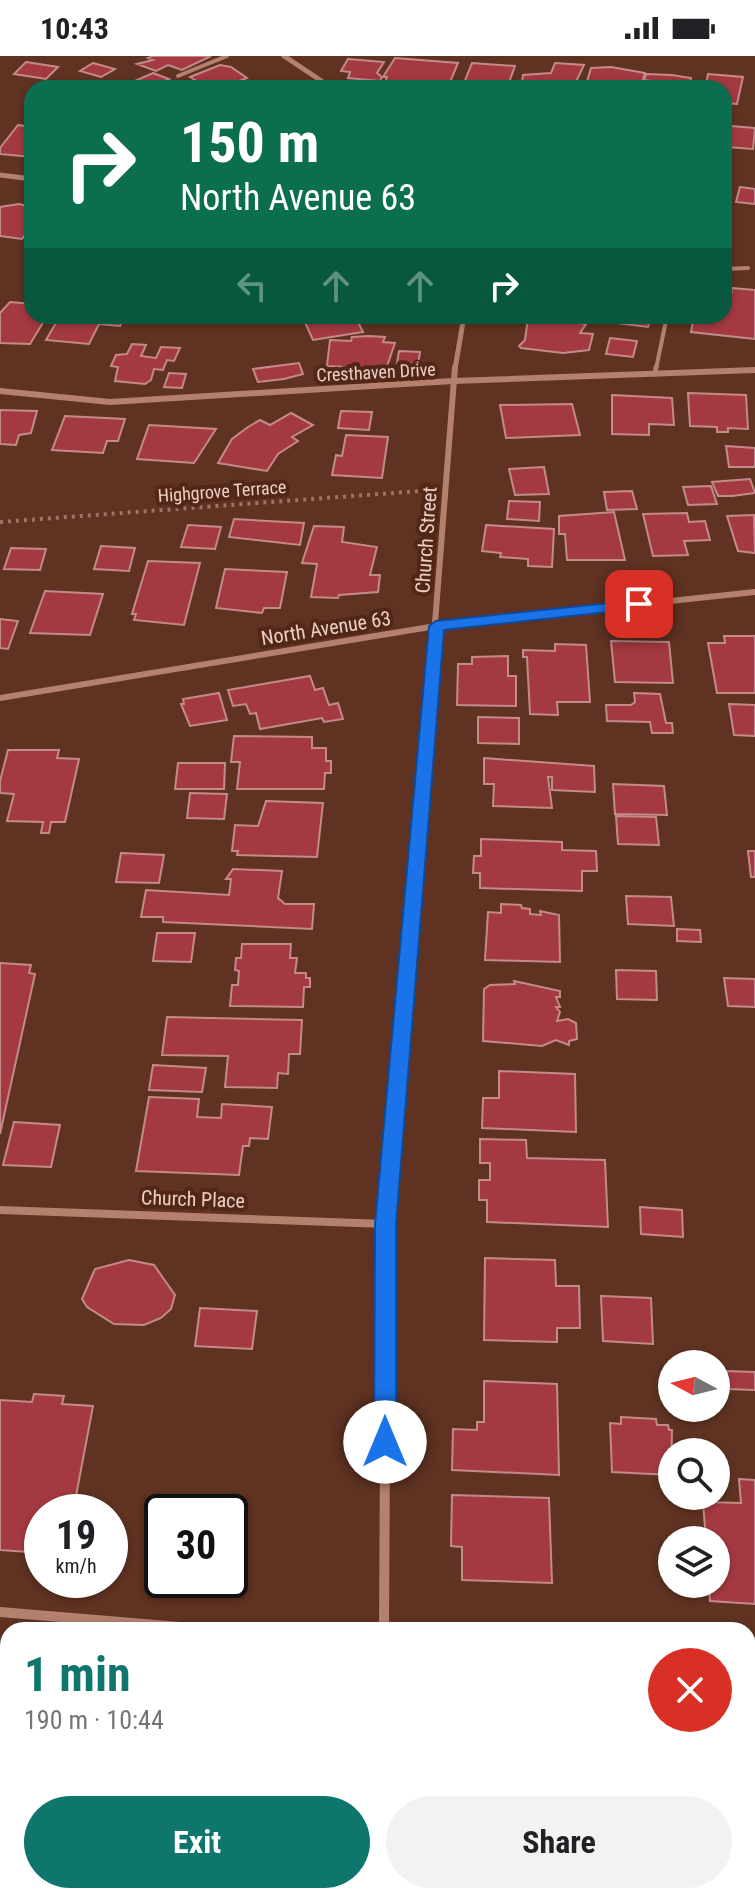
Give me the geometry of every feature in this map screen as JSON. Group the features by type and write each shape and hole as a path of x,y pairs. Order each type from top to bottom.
{"street":[{"path":"284,56 320,80"},
{"path":"0,175 24,178"},
{"name":"Church Street","path":"384,1622 386,1224 436,626 453,381 463,324"},
{"name":"Cresthaven Drive","path":"0,391 110,402 453,381 755,370"},
{"name":"North Avenue 63","path":"0,698 436,626 755,592"},
{"name":"Church Place","path":"0,1210 386,1224"},
{"path":"0,1612 120,1622"}],"lane":[{"path":"178,76 227,56"},
{"path":"732,269 748,268"},
{"path":"655,374 665,324"}],"path":[{"name":"Highgrove Terrace","path":"0,522 445,490"}],"building":[{"path":"211,56 182,70 168,65 156,71 137,64 153,60 148,58"},
{"path":"395,58 458,63 451,80 386,80 387,77 383,77"},
{"path":"348,59 384,62 377,73 382,77 380,80 348,78 350,72 341,71"},
{"path":"26,62 58,67 46,79 14,74"},
{"path":"93,63 115,69 101,77 80,71"},
{"path":"472,63 515,66 510,80 465,80"},
{"path":"555,63 584,65 577,80 522,80 523,75 551,73"},
{"path":"220,65 231,67 247,78 195,80 190,77"},
{"path":"611,67 645,73 643,80 587,80 591,68"},
{"path":"153,73 169,79 167,80 137,80"},
{"path":"646,74 691,78 691,80 644,80"},
{"path":"708,74 743,77 737,104 732,104 732,80 707,80"},
{"path":"18,125 24,126 24,156 0,154 0,148"},
{"path":"732,126 755,128 753,149 732,147"},
{"path":"740,187 755,189 755,204 736,202"},
{"path":"24,205 22,239 0,236 0,207"},
{"path":"732,288 755,290 755,339 691,332 692,324 732,324"},
{"path":"10,302 24,303 24,324 42,324 30,344 0,343 0,313"},
{"path":"55,324 99,324 89,344 46,340"},
{"path":"306,324 359,324 363,332 313,340"},
{"path":"527,324 586,324 580,333 593,334 589,350 563,353 521,348 519,346 525,340"},
{"path":"352,337 385,337 383,342 395,343 386,369 327,366 330,340 351,341"},
{"path":"610,338 637,341 633,357 606,354"},
{"path":"132,344 146,345 141,356 156,358 161,347 180,348 174,361 167,360 163,370 154,369 151,380 145,384 115,381 118,367 111,366 116,355 127,354"},
{"path":"399,351 420,352 418,364 397,363"},
{"path":"299,363 303,374 284,379 258,382 253,369"},
{"path":"169,373 186,374 182,388 164,387"},
{"path":"688,393 746,395 748,429 728,428 728,432 717,432 717,427 690,426"},
{"path":"612,395 672,398 674,425 649,424 649,435 612,434"},
{"path":"572,404 580,435 506,438 500,405"},
{"path":"0,410 37,411 31,433 19,435 16,445 0,444"},
{"path":"341,411 372,412 369,430 338,428"},
{"path":"291,413 313,425 292,437 298,441 278,454 267,471 218,463 232,439 248,427 260,420 270,425"},
{"path":"65,416 125,419 118,441 107,441 103,453 52,450"},
{"path":"149,425 216,429 194,463 137,459"},
{"path":"346,435 388,437 382,478 332,475 336,455 342,456"},
{"path":"726,446 755,448 755,467 729,467"},
{"path":"544,467 549,494 515,495 509,469"},
{"path":"750,479 755,493 732,496 718,496 712,482"},
{"path":"711,486 717,504 688,505 683,487"},
{"path":"632,491 637,509 607,510 604,492"},
{"path":"509,501 540,502 539,521 507,519"},
{"path":"614,512 625,560 567,560 565,534 559,534 559,516"},
{"path":"687,513 689,522 705,521 710,540 684,541 688,555 653,556 643,514"},
{"path":"754,515 755,553 738,551 727,516"},
{"path":"234,519 304,523 300,545 229,537"},
{"path":"188,525 221,527 215,549 181,547"},
{"path":"486,525 554,529 552,567 528,566 528,559 500,557 501,553 482,551"},
{"path":"314,526 344,527 342,542 377,547 370,575 380,575 378,592 339,595 338,598 311,597 317,564 302,563"},
{"path":"101,546 135,548 129,571 94,569"},
{"path":"11,548 46,549 40,570 4,569"},
{"path":"148,561 200,563 184,625 134,620 136,614 132,614"},
{"path":"225,569 287,572 280,608 264,608 262,613 216,608"},
{"path":"45,591 103,594 90,635 30,633"},
{"path":"0,619 18,621 8,649 0,648"},
{"path":"724,636 755,636 755,693 717,693 708,643 725,643"},
{"path":"611,641 669,642 673,683 615,682"},
{"path":"555,644 586,645 590,702 557,702 558,715 530,714 527,657 523,657 523,650 555,651"},
{"path":"508,656 508,676 516,676 516,706 457,705 458,664 472,664 472,657"},
{"path":"310,676 315,690 323,688 329,705 338,703 343,719 324,722 322,718 260,729 256,713 250,714 246,704 233,706 228,690"},
{"path":"219,693 227,720 190,726 181,704 184,704 183,699"},
{"path":"634,693 660,694 666,723 672,723 673,733 652,733 650,722 607,721 606,705 631,705 635,702"},
{"path":"729,704 755,705 755,736 734,735"},
{"path":"478,717 519,718 519,744 478,743"},
{"path":"234,736 312,737 312,748 326,748 326,761 331,761 331,773 325,773 324,789 237,789 240,762 231,762"},
{"path":"8,750 59,750 57,758 79,759 65,822 51,822 49,833 41,833 43,822 7,821 14,794 0,793 0,781"},
{"path":"484,758 594,766 595,792 552,790 552,777 548,777 552,808 493,806 494,784 484,784"},
{"path":"178,763 225,763 224,789 175,789"},
{"path":"613,784 664,786 667,815 615,814"},
{"path":"190,793 227,794 224,819 187,818"},
{"path":"266,801 323,803 317,857 237,855 238,851 232,851 235,825 258,826"},
{"path":"616,816 656,817 659,845 618,844"},
{"path":"481,839 562,842 562,850 596,851 597,871 582,871 582,891 480,888 480,873 473,873 474,856 481,856"},
{"path":"748,851 755,851 755,877 751,877"},
{"path":"121,853 164,855 159,883 116,882"},
{"path":"233,869 282,871 278,898 285,904 314,904 312,929 163,922 163,917 141,917 146,890 229,895 231,879 226,879"},
{"path":"626,896 671,897 674,926 628,924"},
{"path":"501,904 521,905 530,909 530,914 541,915 540,911 559,915 560,962 485,960 488,912 501,913"},
{"path":"677,929 700,930 701,942 677,941"},
{"path":"157,933 195,933 191,962 153,961"},
{"path":"242,944 291,944 290,958 297,958 295,973 306,973 306,978 310,978 310,987 304,987 303,1007 230,1006 232,985 238,985 236,958 241,958"},
{"path":"0,963 31,965 29,973 35,974 0,1134"},
{"path":"616,970 656,971 657,1000 617,999"},
{"path":"724,978 755,979 755,1007 728,1006"},
{"path":"514,981 560,991 560,997 556,997 560,1007 556,1007 560,1012 557,1021 568,1019 576,1023 577,1039 569,1041 569,1045 556,1040 542,1046 483,1041 484,989 490,985 515,984"},
{"path":"167,1017 302,1020 300,1054 289,1054 288,1074 278,1073 277,1088 225,1087 228,1056 162,1055"},
{"path":"153,1065 206,1068 202,1092 149,1090"},
{"path":"499,1071 575,1074 576,1132 482,1128 483,1098 499,1098"},
{"path":"149,1097 199,1099 197,1117 221,1118 222,1104 272,1107 268,1139 250,1138 249,1146 243,1146 239,1175 136,1171"},
{"path":"14,1122 60,1125 51,1167 3,1165"},
{"path":"480,1139 526,1140 527,1158 605,1160 608,1227 487,1222 487,1200 479,1200 479,1180 490,1180 490,1163 480,1163"},
{"path":"640,1207 682,1210 683,1237 641,1234"},
{"path":"485,1258 555,1260 556,1286 579,1286 580,1328 557,1328 557,1342 484,1340"},
{"path":"129,1260 154,1265 175,1295 171,1309 161,1318 144,1325 114,1324 87,1307 82,1299 95,1269"},
{"path":"601,1296 651,1298 653,1344 603,1341"},
{"path":"200,1308 257,1311 252,1349 195,1346"},
{"path":"730,1371 755,1372 755,1390 730,1389"},
{"path":"484,1381 557,1384 559,1475 452,1470 453,1429 477,1430 477,1422 484,1422"},
{"path":"34,1394 64,1396 62,1404 93,1406 76,1494 24,1494 24,1552 0,1550 0,1400 32,1402"},
{"path":"621,1417 656,1419 657,1425 668,1425 672,1430 672,1438 658,1438 658,1474 612,1472 610,1423 621,1424"},
{"path":"739,1479 755,1480 755,1604 710,1601 710,1598 730,1598 730,1526 705,1526 704,1510 730,1510 730,1503 741,1503"},
{"path":"452,1495 549,1498 552,1583 462,1580 462,1547 451,1546"}],"route":[{"path":"385,1442 386,1224 436,626 639,604"}]}
